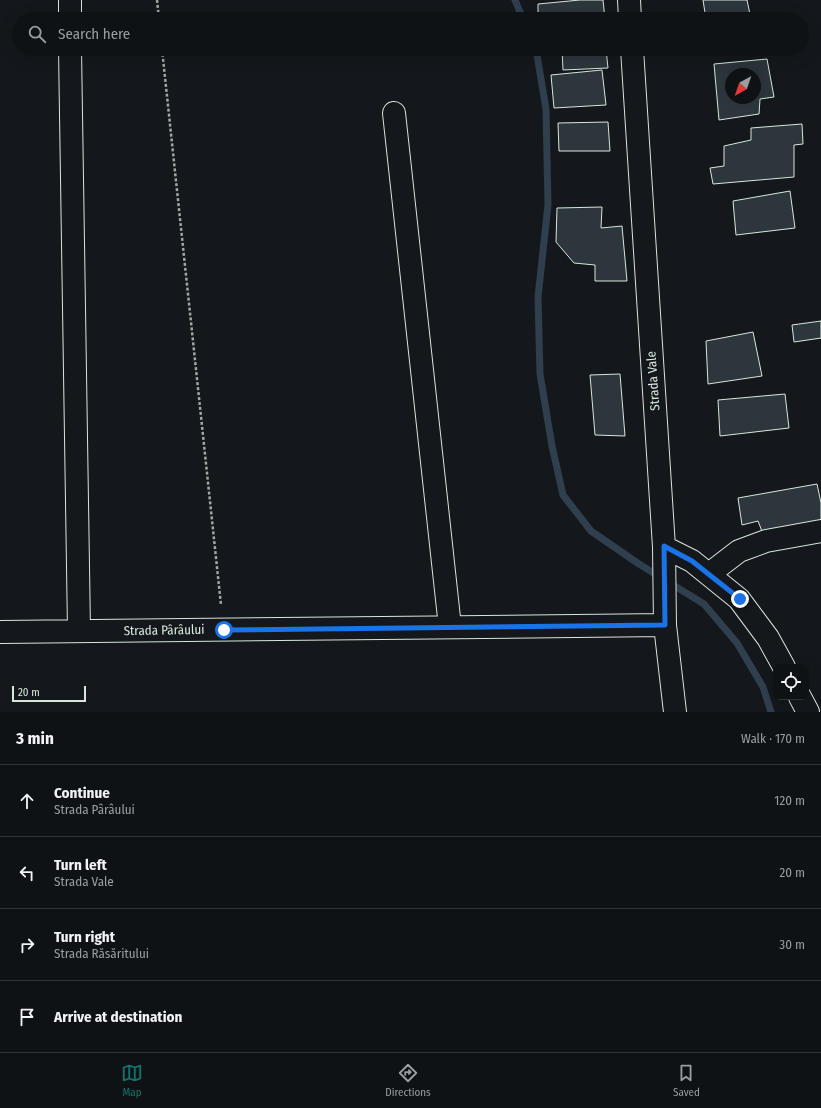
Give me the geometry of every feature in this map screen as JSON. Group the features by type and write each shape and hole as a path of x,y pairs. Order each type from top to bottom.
{"street":[{"path":"70,0 70,12"},
{"path":"629,0 630,12"},
{"path":"70,56 78,632"},
{"name":"Strada Vale","path":"632,56 664,556 665,625 675,712"},
{"path":"394,113 450,627"},
{"path":"708,574 739,551 766,541 821,531"},
{"path":"664,556 692,561 740,599 768,638 782,664"},
{"name":"Strada Pârâului","path":"0,632 665,625"},
{"path":"802,700 808,712"}],"path":[{"path":"157,0 158,12"},
{"path":"163,56 224,630"}],"building":[{"path":"580,0 603,0 604,12 538,12 538,4"},
{"path":"703,0 747,0 750,12 705,12"},
{"path":"562,56 607,56 608,68 563,70"},
{"path":"767,59 774,97 761,99 761,68 725,68 725,104 760,104 759,114 719,120 714,64"},
{"path":"602,70 606,105 554,108 551,75"},
{"path":"608,122 610,151 559,151 558,123"},
{"path":"802,124 803,144 794,145 794,177 713,184 710,168 724,166 724,146 751,140 751,128"},
{"path":"790,191 795,228 736,235 733,201"},
{"path":"602,207 601,228 622,226 627,281 595,281 595,265 574,263 556,242 557,208"},
{"path":"821,321 821,338 794,342 792,325"},
{"path":"753,332 762,376 708,384 706,341"},
{"path":"620,374 625,436 595,435 590,375"},
{"path":"785,394 789,428 720,436 718,400"},
{"path":"817,484 821,503 821,523 763,534 758,521 742,525 738,498"}],"waterway":[{"path":"515,0 520,12"},
{"path":"537,56 546,109 548,205 538,297 540,374 552,446 563,495 591,531 639,564 704,604 737,643 763,687 771,712"}],"route":[{"path":"224,630 665,625 664,546 692,561 740,599"}]}
